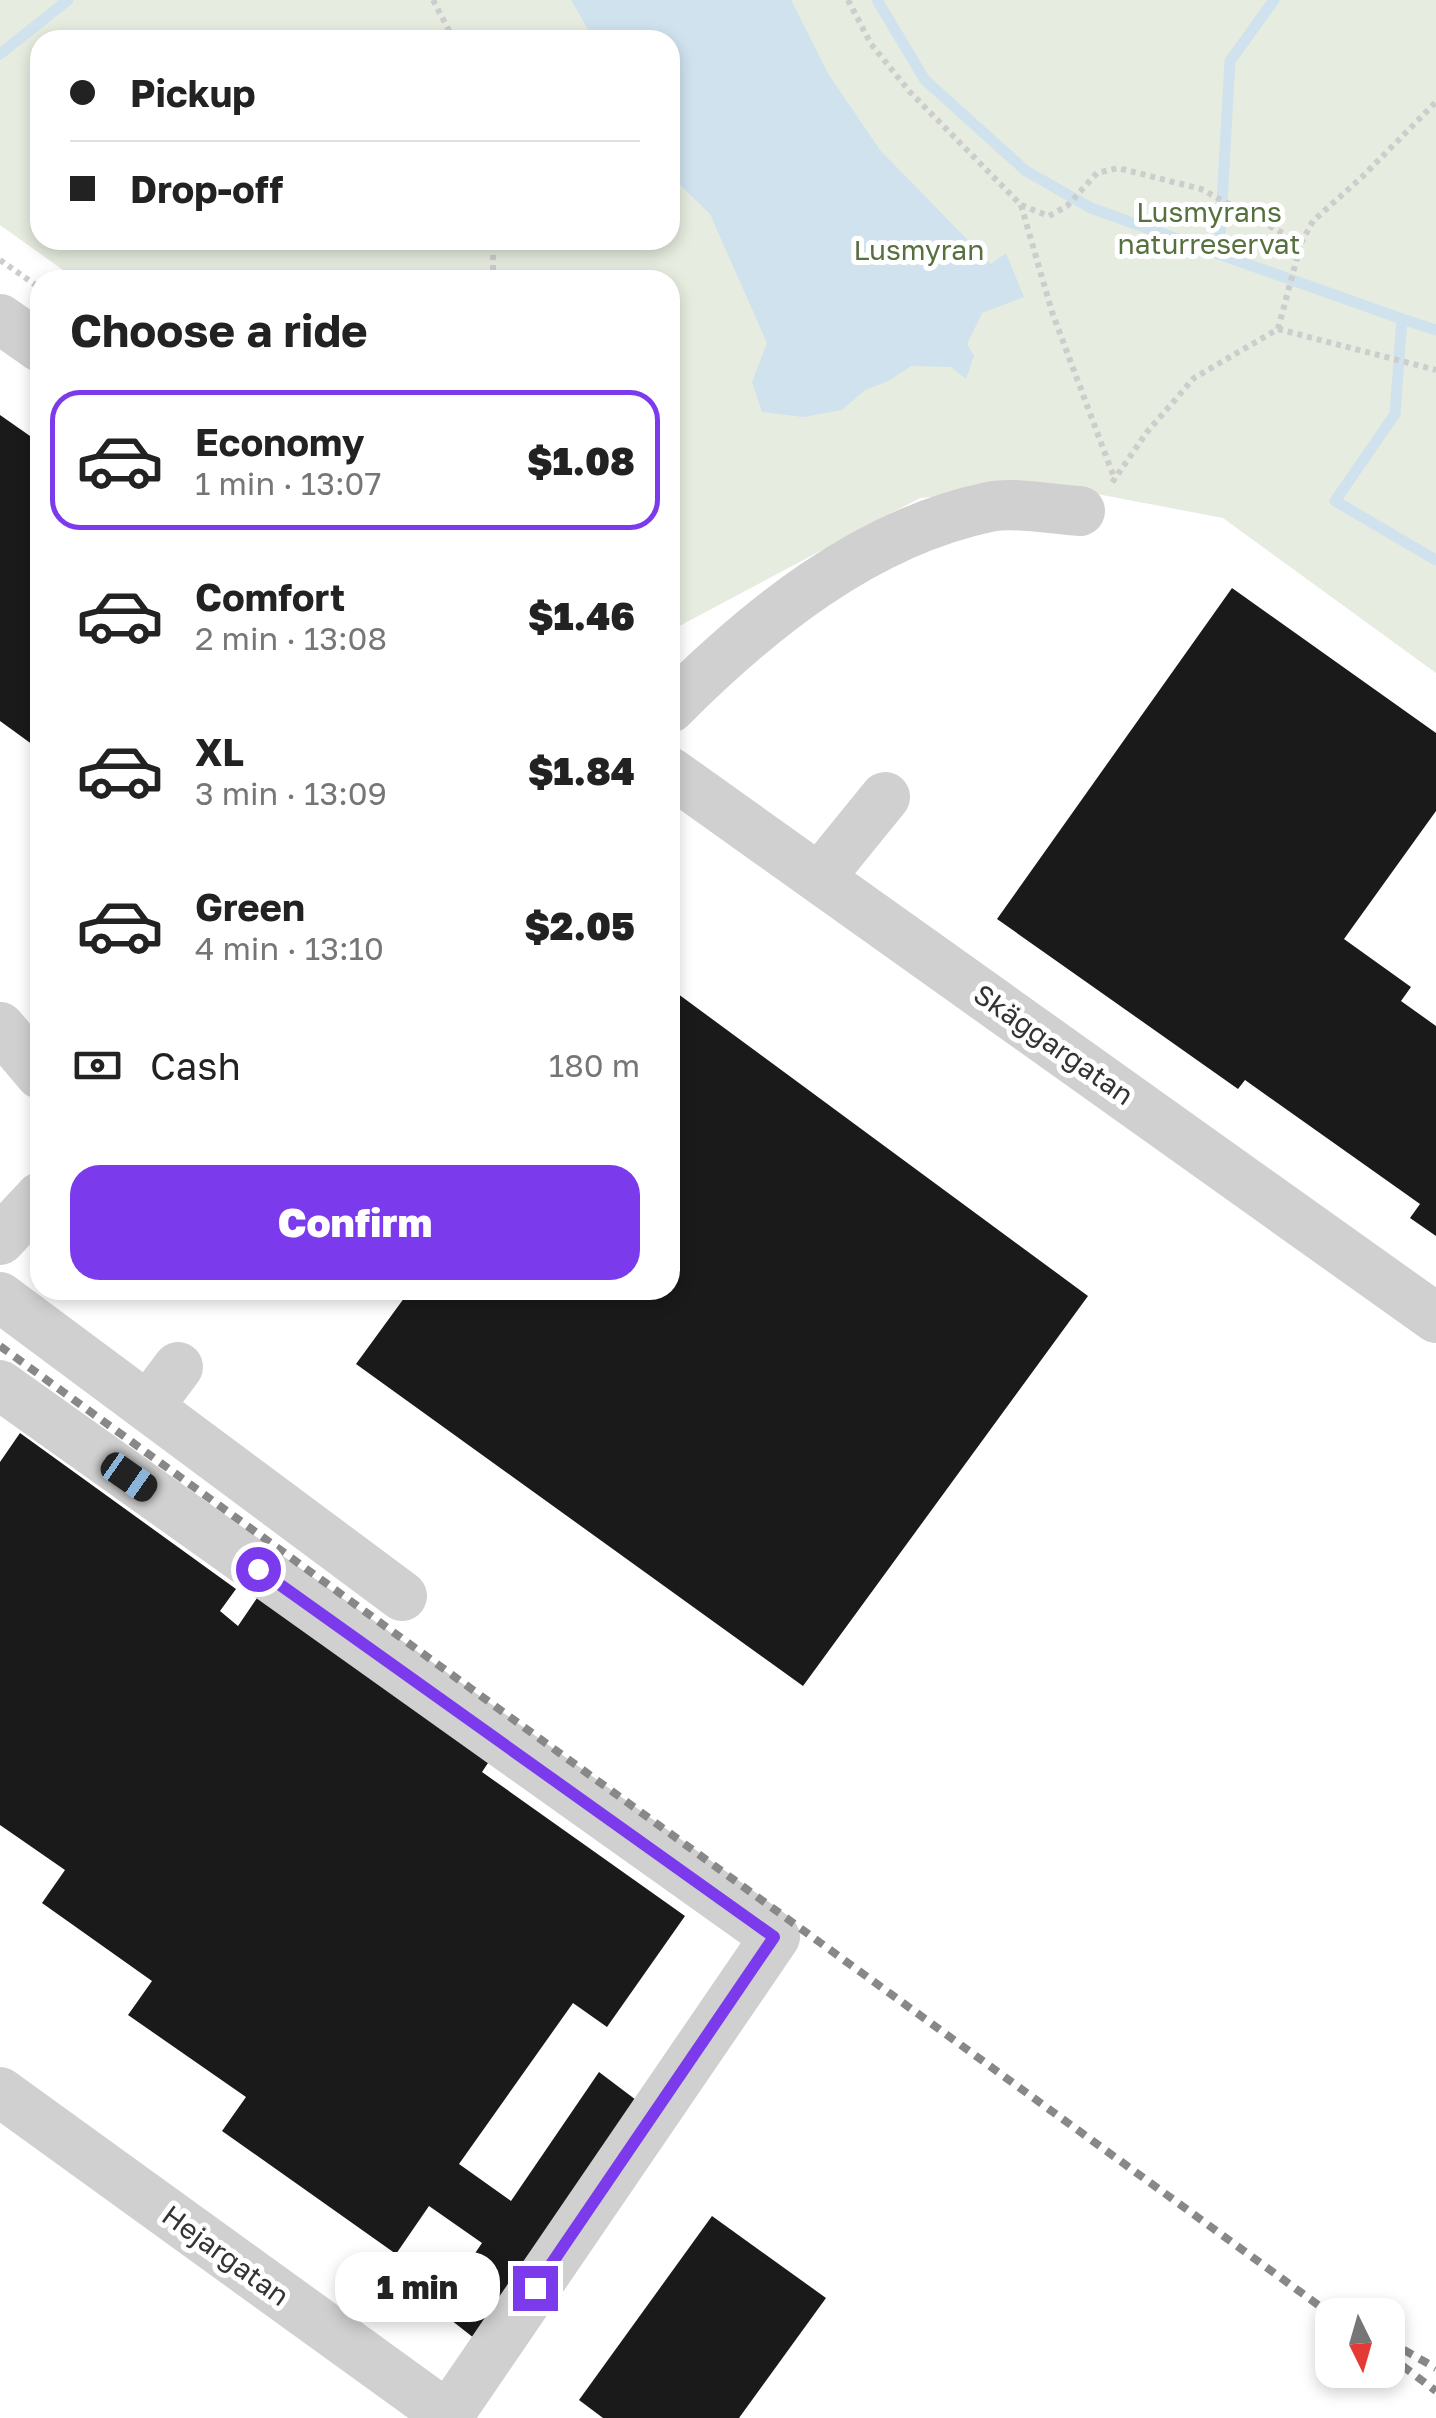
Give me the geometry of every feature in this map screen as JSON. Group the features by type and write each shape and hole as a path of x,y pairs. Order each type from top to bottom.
{"street":[{"path":"0,319 30,340"},
{"path":"680,698 728,650 838,570 905,532 992,506 1080,511"},
{"name":"Skäggargatan","path":"680,779 1436,1318"},
{"path":"820,878 884,798"},
{"path":"0,1027 30,1062"},
{"path":"0,1240 30,1208"},
{"path":"0,1297 402,1596"},
{"path":"148,1407 178,1367"},
{"path":"0,1385 774,1937 450,2417"},
{"name":"Hejargatan","path":"0,2092 450,2417"}],"path":[{"path":"433,0 449,30"},
{"path":"848,0 871,44 910,92 1021,204 1049,216 1067,206 1097,174 1118,168 1202,189 1301,243"},
{"path":"1278,329 1301,243 1313,221 1436,102"},
{"path":"1021,204 1052,312 1115,481 1147,432 1194,378 1278,329 1436,370"},
{"path":"0,260 30,281"}],"green space":[{"name":"Lusmyran","path":"0,0 1436,0 1436,673 1223,518 1055,486 920,498 680,626 680,270 63,270 35,250 680,250 680,30 30,30 30,246 0,225"}],"water":[{"path":"571,0 791,0 829,75 880,150 991,264 1006,253 1024,297 982,313 967,344 974,356 966,379 951,367 911,366 865,390 842,410 803,417 762,412 752,382 767,343 710,214 680,185 680,30 588,30"}],"building":[{"path":"0,415 30,436 30,743 0,721"},
{"path":"1232,588 1436,733 1436,811 1344,939 1411,987 1401,1001 1436,1026 1436,1236 1410,1218 1420,1204 1245,1080 1238,1089 997,919"},
{"path":"680,995 1088,1296 803,1686 356,1364 403,1300 680,1300"},
{"path":"20,1433 236,1589 220,1611 238,1626 257,1598 490,1760 482,1772 685,1916 607,2027 573,2003 459,2164 511,2201 599,2072 640,2103 479,2342 437,2309 482,2243 429,2206 396,2254 222,2131 246,2097 128,2015 152,1981 42,1903 65,1870 0,1825 0,1462"},
{"path":"712,2216 826,2298 739,2418 603,2418 579,2400"}],"waterway":[{"path":"30,30 68,0"},
{"path":"877,0 925,80 1026,171 1091,208 1219,254"},
{"path":"1274,0 1230,61 1219,254 1402,319 1395,414 1335,501 1436,560"},
{"path":"0,54 30,30"},
{"path":"1402,319 1436,330"}],"railway":[{"path":"0,1346 1315,2303"},
{"path":"1405,2351 1436,2368"},
{"path":"1405,2368 1436,2391"}],"route":[{"path":"258,1569 774,1937 535,2288"}],"park label":[{"name":"Lusmyrans naturreservat","path":"1209,227"}]}
